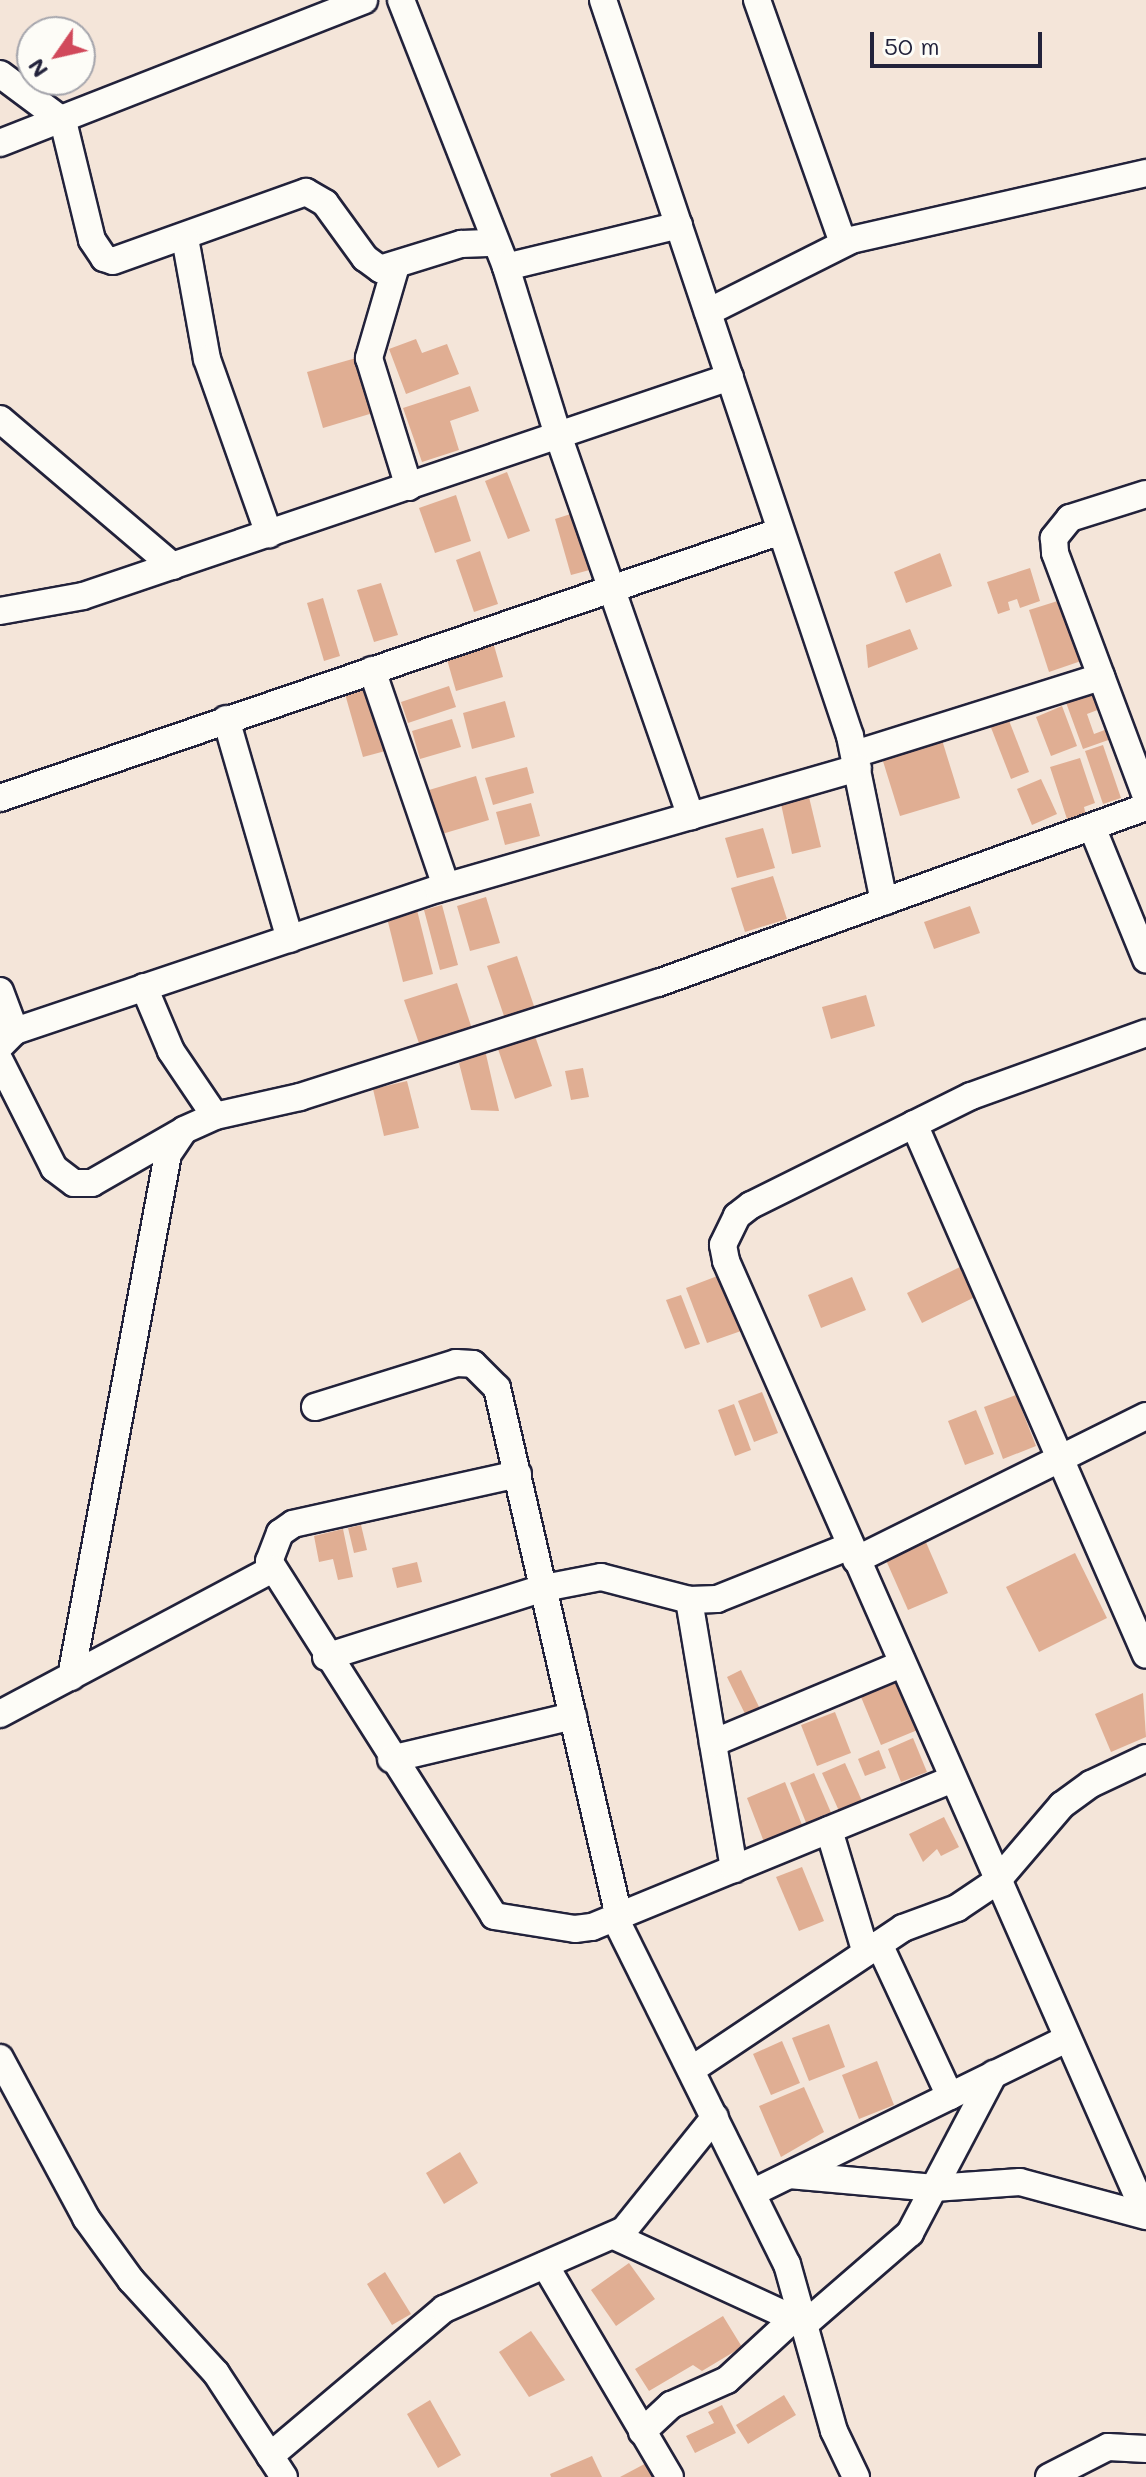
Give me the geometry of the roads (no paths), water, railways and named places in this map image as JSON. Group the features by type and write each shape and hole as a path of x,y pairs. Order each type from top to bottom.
{"street":[{"path":"0,143 63,121 311,10 364,0"},
{"path":"401,0 501,255 558,435 691,816"},
{"path":"603,0 856,761 884,902"},
{"path":"757,0 843,243"},
{"path":"0,74 63,121 92,240 104,258 122,262 306,192 325,203 372,265 395,269 453,246 501,255 679,225"},
{"path":"708,312 843,243 1146,173"},
{"path":"185,238 207,359 269,534"},
{"path":"395,269 369,358 409,487"},
{"path":"0,611 65,601 730,377"},
{"path":"0,419 173,566"},
{"path":"1146,494 1070,518 1054,538 1146,797"},
{"path":"0,798 781,531"},
{"path":"372,670 446,886"},
{"path":"3,1044 144,987 446,886 691,816 1101,677"},
{"path":"226,719 290,939"},
{"path":"0,991 3,1044 54,1168 74,1183 92,1183 184,1130 215,1116 300,1097 641,989 1146,807"},
{"path":"1092,827 1146,959"},
{"path":"144,987 171,1051 215,1116"},
{"path":"1146,1033 980,1092 751,1205 732,1223 723,1245 726,1261 853,1553 1146,2216"},
{"path":"914,1124 1146,1655"},
{"path":"71,1677 168,1154 184,1130"},
{"path":"315,1407 456,1363 473,1364 497,1388 617,1918 787,2264 799,2322 834,2431 856,2477"},
{"path":"326,1657 544,1588 601,1577 689,1600 717,1599 853,1553 1060,1459 1146,1416"},
{"path":"518,1474 293,1524 271,1548 273,1569 326,1657 494,1916 575,1929 617,1918 953,1779"},
{"path":"0,1714 273,1569"},
{"path":"689,1600 734,1869"},
{"path":"713,1743 902,1664"},
{"path":"391,1759 573,1716"},
{"path":"691,2070 909,1924 957,1908 997,1881 1062,1805 1091,1784 1146,1758"},
{"path":"829,1830 873,1948 950,2096"},
{"path":"752,2193 1067,2039"},
{"path":"0,2058 86,2218 131,2280 206,2361 277,2466 434,2316 614,2236 634,2221 715,2117"},
{"path":"642,2432 671,2405 727,2380 900,2245 994,2074"},
{"path":"789,2175 934,2188 1020,2182 1146,2216"},
{"path":"614,2236 799,2322"},
{"path":"545,2265 670,2477"},
{"path":"1049,2477 1108,2447 1146,2449"}]}
